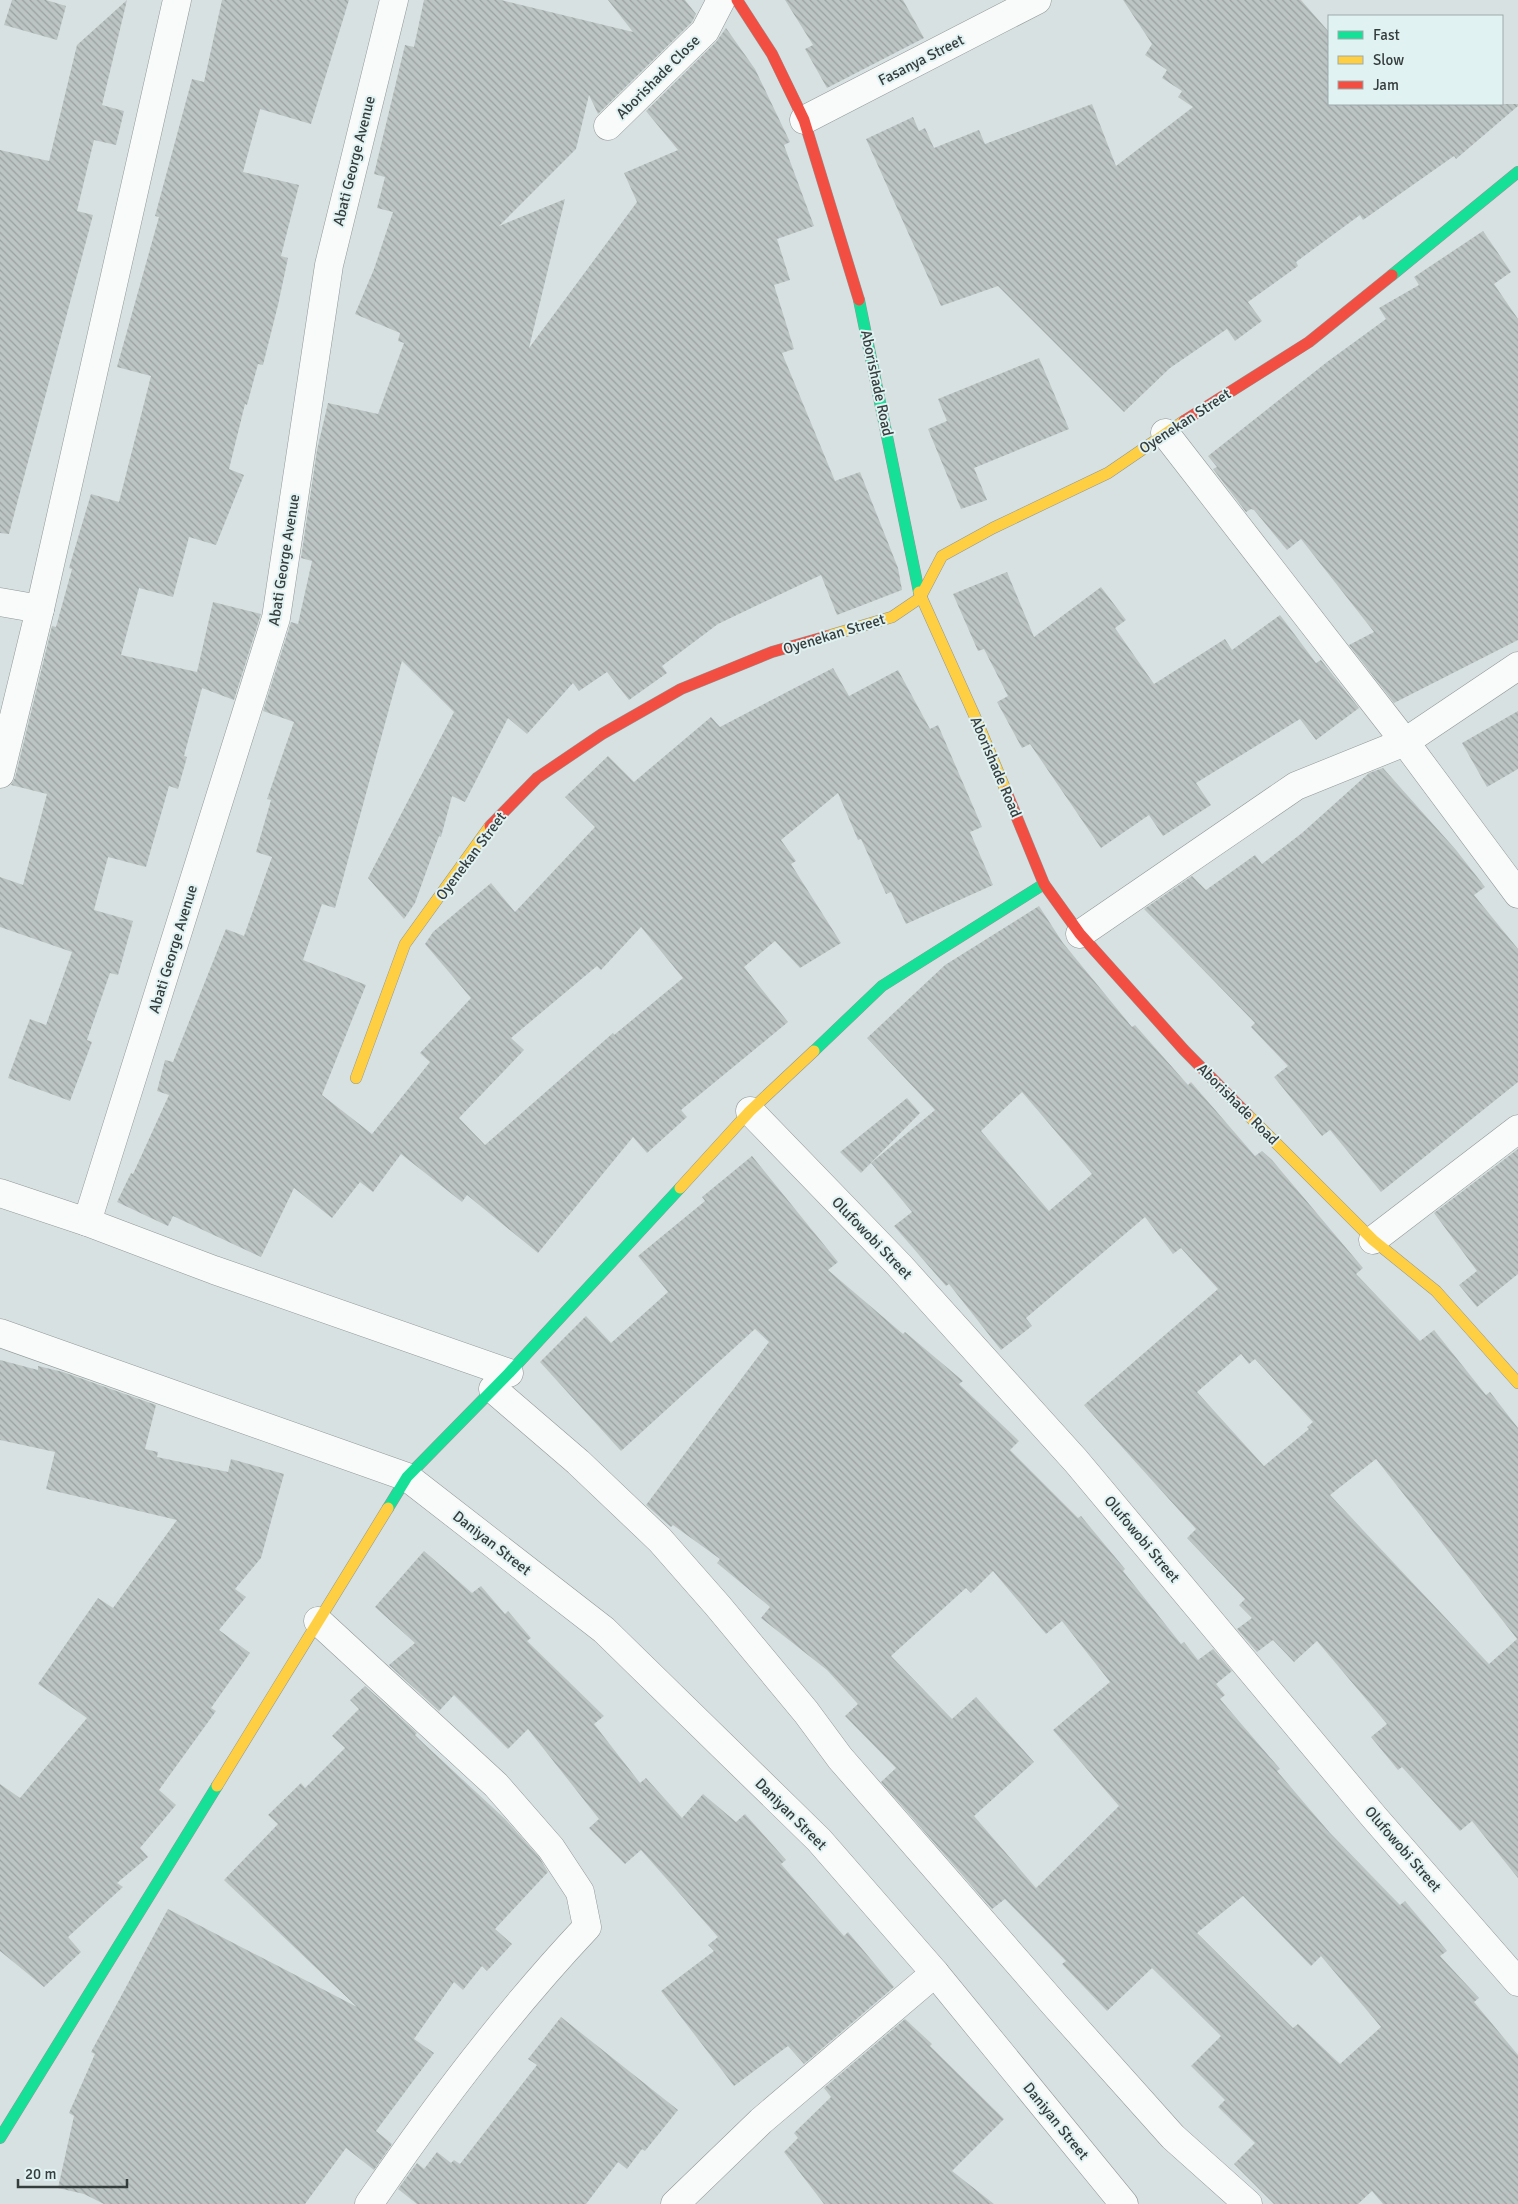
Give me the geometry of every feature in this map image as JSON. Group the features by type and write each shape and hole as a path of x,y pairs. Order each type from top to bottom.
{"street":[{"path":"0,774 40,608 176,0"},
{"name":"Abati George Avenue","path":"87,1222 276,618 329,265 394,0"},
{"name":"Aborishade Close","path":"608,126 704,31 721,0"},
{"name":"Aborishade Road","path":"737,0 772,54 804,120 862,314 920,598 976,719 1044,884 1080,934 1184,1050 1372,1240 1436,1291 1518,1383"},
{"name":"Fasanya Street","path":"804,120 1037,0"},
{"name":"Oyenekan Street","path":"356,1078 405,944 491,826 537,778 602,734 681,689 772,652 892,617 920,598 942,556 994,528 1108,473 1164,433 1309,342 1518,172"},
{"path":"1164,433 1405,742 1518,894"},
{"path":"0,602 40,608"},
{"path":"1080,934 1296,786 1405,742 1518,666"},
{"path":"0,2138 407,1477 501,1381 750,1111 882,986 1044,884"},
{"name":"Olufowobi Street","path":"750,1111 899,1265 1076,1461 1374,1817 1518,1982"},
{"path":"1372,1240 1518,1129"},
{"path":"0,1193 87,1222 501,1381 578,1462 660,1540 718,1606 806,1712 840,1758 1054,2004 1173,2137 1248,2204"},
{"name":"Daniyan Street","path":"0,1333 407,1477 604,1630 819,1840 934,1972 1124,2204"},
{"path":"318,1621 496,1785 552,1848 580,1892 587,1927 543,1974 493,2034 369,2204"},
{"path":"675,2204 761,2121 934,1972"}],"building":[{"path":"12,0 46,0 66,6 57,40 4,25"},
{"path":"127,0 102,105 124,111 116,145 94,140 77,211 93,215 9,534 0,533 0,150 49,161 77,45"},
{"path":"222,0 349,0 311,124 260,109 243,172 299,185 281,256 288,258 278,305 263,365 258,364 247,405 245,404 229,469 244,475 216,545 189,537 173,597 139,588 121,655 197,672 213,602 261,614 234,700 202,688 184,756 187,757 178,789 169,786 146,867 108,857 94,910 133,921 118,975 110,973 87,1040 92,1042 70,1101 8,1078 30,1019 46,1025 72,952 0,927 0,877 23,885 47,794 11,785 15,778 52,626 56,627 72,569 69,568 91,494 119,502 151,376 117,367 159,217 155,216 192,79 204,82"},
{"path":"424,0 501,0 633,32 608,0 685,0 696,14 692,22 598,114 589,95 576,149 499,226 565,199 529,348 637,202 624,173 678,150 646,111 716,42 726,28 755,69 790,142 784,145 814,226 777,239 790,280 774,285 794,349 782,353 835,481 860,472 898,568 902,590 837,615 821,575 718,624 662,666 667,673 629,700 607,672 579,691 573,683 527,734 508,718 465,802 452,796 441,837 439,836 415,903 404,919 368,878 454,712 402,661 335,908 322,904 303,960 366,985 322,1095 372,1134 430,1062 420,1053 471,998 425,944 433,932 491,883 515,912 595,827 565,797 608,756 634,782 711,717 720,727 833,668 849,696 898,670 930,729 938,725 982,827 970,832 993,885 906,924 891,892 886,894 861,839 858,840 838,793 781,840 796,861 791,864 841,943 800,968 775,941 744,967 788,1022 681,1110 687,1117 647,1153 633,1137 538,1253 467,1195 462,1202 401,1154 373,1192 360,1182 332,1218 294,1188 261,1257 173,1216 168,1226 117,1202 131,1173 133,1174 169,1095 157,1091 165,1060 173,1062 226,929 244,936 272,857 256,852 271,800 267,799 294,722 263,711 291,622 298,624 312,561 301,558 317,450 328,403 378,414 404,343 398,341 400,333 355,314 374,269 393,212 377,208 385,177 374,174 405,45 414,47","holes":["641,927 683,978 614,1035 613,1033 485,1145 459,1118 524,1050 511,1038 597,966 601,970"]},
{"path":"785,0 903,0 924,38 827,88 805,49 813,45"},
{"path":"1123,0 1301,0 1328,31 1328,105 1518,104 1518,106 1456,159 1454,156 1363,220 1360,215 1296,262 1298,266 1248,302 1262,321 1235,341 1227,329 1170,368 1124,412 998,286 941,306 866,139 913,117 919,131 925,128 934,148 979,130 985,144 1092,104 1116,166 1193,107 1178,97 1182,91 1162,78 1167,70 1145,55 1152,44"},
{"path":"1483,231 1511,272 1494,284 1518,319 1518,640 1394,703 1349,645 1374,632 1301,539 1287,550 1254,510 1251,509 1246,512 1213,469 1217,467 1208,456 1327,362 1386,319 1379,308 1419,285 1414,277"},
{"path":"1039,358 1069,429 974,468 987,500 961,509 928,429 947,421 938,399"},
{"path":"1007,572 1034,637 1101,587 1126,620 1115,628 1154,684 1225,639 1232,650 1280,615 1316,663 1321,660 1359,708 1316,740 1300,719 1196,783 1211,805 1163,836 1149,815 1101,848 1030,744 1022,748 997,702 1008,696 984,649 978,651 953,594"},
{"path":"1518,711 1518,769 1487,787 1462,743"},
{"path":"1383,768 1456,850 1485,887 1474,895 1518,949 1518,1082 1381,1192 1330,1130 1322,1136 1274,1077 1288,1066 1251,1027 1255,1023 1144,909 1192,876 1206,890 1255,855 1262,864 1302,833 1369,773"},
{"path":"1039,906 1063,943 1132,1027 1135,1025 1188,1085 1191,1082 1255,1156 1262,1151 1272,1160 1363,1268 1356,1274 1420,1341 1434,1330 1486,1395 1490,1392 1518,1428 1518,1878 1472,1821 1460,1831 1402,1767 1398,1770 1371,1737 1387,1724 1317,1641 1294,1662 1273,1640 1257,1652 1237,1629 1252,1618 1239,1605 1245,1599 1187,1538 1196,1529 1084,1405 1218,1289 1181,1248 1173,1254 1145,1217 1026,1318 1032,1326 1001,1350 949,1284 946,1286 894,1226 912,1212 871,1163 935,1110 867,1038 945,965","holes":["1022,1092 1092,1174 1049,1211 981,1131","1241,1354 1249,1364 1255,1359 1313,1422 1307,1427 1309,1429 1264,1466 1197,1392","1376,1459 1517,1639 1489,1664 1330,1495"]},
{"path":"907,1098 920,1113 861,1173 840,1152"},
{"path":"1518,1149 1518,1274 1477,1307 1459,1285 1477,1271 1434,1213"},
{"path":"752,1156 838,1262 828,1270 903,1334 905,1332 963,1381 959,1384 1019,1441 1010,1450 1078,1518 1081,1516 1125,1569 1123,1571 1181,1644 1184,1642 1198,1660 1213,1649 1232,1671 1216,1684 1225,1695 1220,1699 1280,1769 1277,1771 1330,1833 1400,1905 1405,1901 1447,1951 1440,1956 1479,1998 1474,2002 1518,2055 1518,2204 1383,2204 1372,2191 1358,2204 1274,2204 1234,2164 1255,2143 1218,2107 1225,2100 1191,2066 1221,2036 1152,1968 1107,2011 1062,1964 1066,1961 1005,1899 992,1909 881,1782 896,1768 845,1716 858,1704 827,1670 761,1618 770,1607 717,1563 720,1559 673,1525 671,1527 646,1505 769,1342 755,1329 621,1451 540,1362 586,1316 611,1343 668,1292 638,1256 705,1201 702,1197","holes":["993,1571 1046,1634 1062,1621 1110,1682 1053,1730 1119,1806 1036,1888 974,1816 1034,1762 976,1697 952,1719 891,1656 966,1588 971,1593","1243,1896 1311,1966 1321,1956 1381,2027 1340,2064 1298,2024 1293,2028 1197,1933"]},
{"path":"0,1360 38,1370 38,1366 63,1372 156,1405 145,1449 158,1452 157,1457 228,1472 231,1459 284,1474 261,1558 235,1589 246,1597 219,1630 250,1653 211,1708 216,1711 159,1790 176,1805 140,1848 148,1857 117,1883 123,1887 68,1937 81,1952 44,1987 0,1951 0,1784 20,1798 87,1718 38,1684 98,1598 113,1608 177,1520 46,1489 55,1452 0,1440"},
{"path":"424,1551 472,1593 481,1586 505,1614 508,1611 531,1638 527,1641 604,1716 594,1724 640,1783 646,1778 682,1818 703,1794 736,1822 745,1814 786,1860 781,1864 844,1936 848,1932 894,1987 804,2064 788,2046 734,2086 661,1991 714,1951 708,1945 718,1937 641,1850 625,1864 589,1828 599,1819 528,1729 508,1749 454,1695 439,1711 389,1665 415,1643 375,1607"},
{"path":"365,1686 417,1733 415,1735 420,1740 505,1819 539,1857 548,1872 495,1929 512,1944 487,1971 482,1966 463,1990 454,1982 414,2039 434,2053 376,2131 392,2144 374,2170 346,2148 305,2204 104,2204 84,2194 58,2188 74,2116 69,2113 95,2054 91,2052 168,1909 357,2007 224,1880 278,1824 268,1815 301,1783 305,1788 345,1748 332,1736 359,1709 350,1700"},
{"path":"561,2017 678,2110 645,2151 642,2149 627,2169 618,2162 586,2204 417,2204 398,2189 417,2163 424,2169 437,2152 451,2163 454,2160 460,2164 537,2065 528,2059"},
{"path":"905,2019 932,2044 930,2046 1004,2119 952,2171 994,2204 824,2204 784,2152 798,2138 794,2133 831,2097 824,2088"}],"traffic: fast":[{"path":"1392,275 1518,172"},
{"path":"859,300 919,592"},
{"path":"814,1051 882,986 1044,884"},
{"path":"388,1508 407,1477 509,1373 680,1188"},
{"path":"0,2138 217,1786"}],"traffic: slow":[{"path":"828,636 892,617 920,598 942,556 993,528 1108,473 1184,421"},
{"path":"919,592 1006,791"},
{"path":"356,1078 405,944 490,826"},
{"path":"680,1188 750,1111 814,1051"},
{"path":"1248,1115 1373,1240 1436,1291 1518,1383"},
{"path":"217,1786 388,1508"}],"traffic: jam":[{"path":"737,0 772,54 804,120 859,300"},
{"path":"1184,421 1309,342 1392,275"},
{"path":"490,826 537,778 602,734 681,689 772,652 828,636"},
{"path":"1006,791 1044,884 1080,934 1184,1050 1248,1115"}]}
